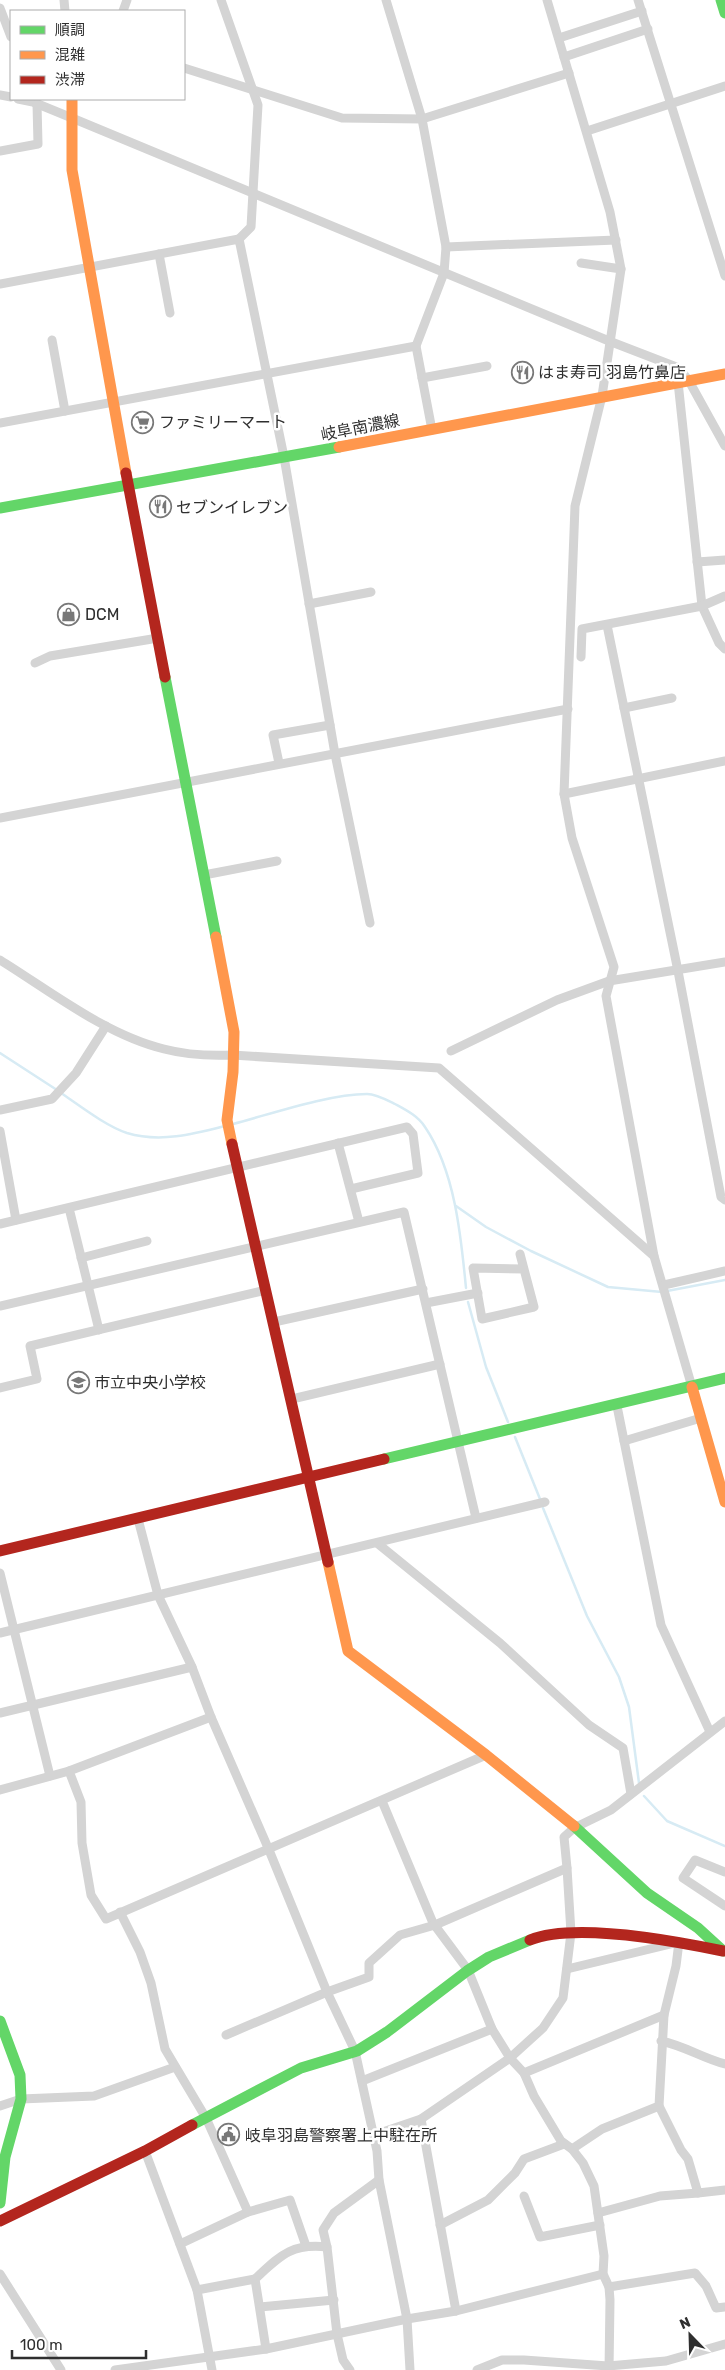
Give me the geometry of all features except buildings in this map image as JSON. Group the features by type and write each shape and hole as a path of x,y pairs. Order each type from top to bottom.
{"street":[{"path":"0,284 239,239 251,227 258,104 222,0"},
{"path":"386,0 422,119 446,247 444,272 416,346 432,430"},
{"path":"547,0 587,131 616,240 621,269 602,396 575,506 564,794 572,838 614,967 606,996 654,1256 725,1502"},
{"path":"638,0 720,245 725,276"},
{"path":"721,0 725,13"},
{"path":"0,8 2,18 10,34"},
{"path":"559,38 642,11"},
{"path":"564,57 648,29"},
{"path":"185,68 342,118 422,119 569,73"},
{"path":"587,131 725,86"},
{"path":"72,100 72,170 91,267 128,484 234,1032 232,1055 234,1072 227,1120 348,1651 486,1755 574,1828 647,1893 698,1928 724,1952"},
{"path":"0,151 38,144 34,101 609,341 679,368 684,381 725,446"},
{"path":"239,239 284,457 335,754 370,923"},
{"path":"446,247 616,240"},
{"path":"159,254 170,313"},
{"path":"581,263 621,269"},
{"path":"52,340 65,411"},
{"path":"0,423 416,346"},
{"path":"422,378 487,366"},
{"name":"岐阜南濃線","path":"0,508 432,430 725,374"},
{"path":"684,381 702,606 719,643 725,649"},
{"path":"697,562 725,560"},
{"path":"309,604 371,592"},
{"path":"581,657 582,629 702,606 725,596"},
{"path":"607,625 678,971 721,1197 725,1200"},
{"path":"35,663 50,656 158,638"},
{"path":"624,708 672,698"},
{"path":"0,818 568,709"},
{"path":"279,763 274,734 330,725"},
{"path":"564,794 725,761"},
{"path":"204,875 277,861"},
{"path":"0,960 106,1026 163,1049 200,1056 232,1055 439,1068 654,1256"},
{"path":"451,1051 557,1000 609,981 725,962"},
{"path":"0,1110 52,1099 76,1073 106,1026"},
{"path":"0,1224 407,1127 413,1134 418,1173 351,1188"},
{"path":"0,1131 16,1220"},
{"path":"338,1143 359,1222"},
{"path":"69,1208 99,1330"},
{"path":"0,1306 404,1212 476,1518"},
{"path":"81,1258 147,1241"},
{"path":"520,1254 524,1269 534,1307 482,1319 474,1268 524,1269"},
{"path":"665,1289 725,1271"},
{"path":"274,1322 423,1289"},
{"path":"0,1388 38,1380 30,1346 266,1290"},
{"path":"426,1303 478,1292"},
{"path":"292,1399 440,1364"},
{"path":"0,1551 617,1406 725,1378"},
{"path":"617,1406 661,1625 710,1732"},
{"path":"624,1440 701,1418"},
{"path":"0,1633 327,1556 545,1502"},
{"path":"138,1520 158,1595 192,1668 210,1717 270,1850 327,1992 355,2052 374,2135 379,2180 407,2319 410,2370"},
{"path":"377,1543 500,1643 589,1725 623,1748 631,1794"},
{"path":"0,1573 50,1776"},
{"path":"0,1713 192,1668"},
{"path":"0,1790 69,1771 210,1717"},
{"path":"374,2135 421,2119 510,2058 543,2028 563,1998 567,1970 571,1933 564,1837 574,1828 612,1810 725,1721"},
{"path":"69,1771 81,1802 82,1843 91,1894 106,1919 270,1850 486,1755"},
{"path":"382,1800 435,1925 468,1970 492,2029 510,2058 524,2073 534,2096 564,2144 572,2149 586,2168 594,2186 604,2256 603,2274 609,2287 608,2368"},
{"path":"725,1872 695,1860 683,1878 725,1906"},
{"path":"226,2035 327,1992 369,1977 369,1963 400,1935 435,1925 567,1868"},
{"path":"120,1912 140,1952 151,1984 165,2049 206,2118 248,2212"},
{"path":"0,2221 145,2152 242,2098 302,2068 355,2052 387,2032 468,1970 489,1958 540,1936 571,1933 679,1942 724,1952"},
{"path":"567,1970 679,1942"},
{"path":"679,1942 676,1966 664,2015 661,2041 659,2106 681,2150 688,2159 698,2193"},
{"path":"524,2073 664,2015"},
{"path":"0,2021 20,2075 21,2099 5,2158 0,2203"},
{"path":"362,2082 492,2029"},
{"path":"661,2041 682,2046 713,2061 725,2064"},
{"path":"0,2106 21,2099 94,2096 175,2067"},
{"path":"572,2149 602,2129 659,2106"},
{"path":"421,2119 456,2311"},
{"path":"440,2225 488,2200 514,2173 524,2159 564,2144"},
{"path":"145,2152 197,2290 212,2370"},
{"path":"350,2370 343,2360 323,2230 334,2213 379,2180"},
{"path":"598,2213 660,2196 725,2190"},
{"path":"524,2196 540,2237 600,2225"},
{"path":"180,2244 248,2212 290,2200 306,2246"},
{"path":"197,2290 255,2279 281,2255 306,2246 327,2247"},
{"path":"609,2287 695,2273 706,2286 716,2308 725,2307"},
{"path":"0,2274 61,2370"},
{"path":"115,2370 266,2349 407,2319 456,2311 603,2274"},
{"path":"255,2279 266,2349"},
{"path":"260,2307 334,2300"},
{"path":"477,2370 502,2360 524,2360 608,2368 668,2366 725,2344"}],"waterway":[{"path":"0,1053 57,1090"},
{"path":"61,1093 110,1126 139,1136 177,1136 225,1126"},
{"path":"233,1124 335,1097 367,1094 385,1099 412,1114 422,1123 435,1144 450,1184 459,1226 466,1288"},
{"path":"456,1206 486,1227 531,1251 608,1287 662,1292"},
{"path":"667,1291 725,1280"},
{"path":"468,1302 486,1367 508,1422"},
{"path":"515,1437 540,1499"},
{"path":"543,1508 587,1616 619,1677 629,1707 639,1783"},
{"path":"644,1796 667,1821 725,1846"}],"traffic: fast":[{"path":"721,0 725,13"},
{"path":"0,508 339,447"},
{"path":"165,677 216,937"},
{"path":"384,1459 725,1378"},
{"path":"574,1826 647,1893 698,1928 723,1951"},
{"path":"192,2125 301,2068 357,2051 387,2032 467,1971 489,1957 530,1940"},
{"path":"0,2021 20,2075 21,2099 5,2157 0,2203"}],"traffic: slow":[{"path":"72,100 72,170 126,473"},
{"path":"339,447 725,374"},
{"path":"216,937 234,1032 233,1072 227,1120 232,1144"},
{"path":"692,1387 725,1502"},
{"path":"328,1562 348,1651 486,1755 574,1826"}],"traffic: jam":[{"path":"126,473 165,677"},
{"path":"232,1144 328,1562"},
{"path":"0,1551 384,1459"},
{"path":"530,1940 549,1935 598,1933 652,1938 723,1951"},
{"path":"0,2221 145,2151 192,2125"}],"place":[{"name":"はま寿司 羽島竹鼻店","path":"522,372"},
{"name":"ファミリーマート","path":"143,422"},
{"name":"セブンイレブン","path":"160,507"},
{"name":"DCM","path":"69,614"},
{"name":"市立中央小学校","path":"78,1382"},
{"name":"岐阜羽島警察署上中駐在所","path":"229,2135"}]}
